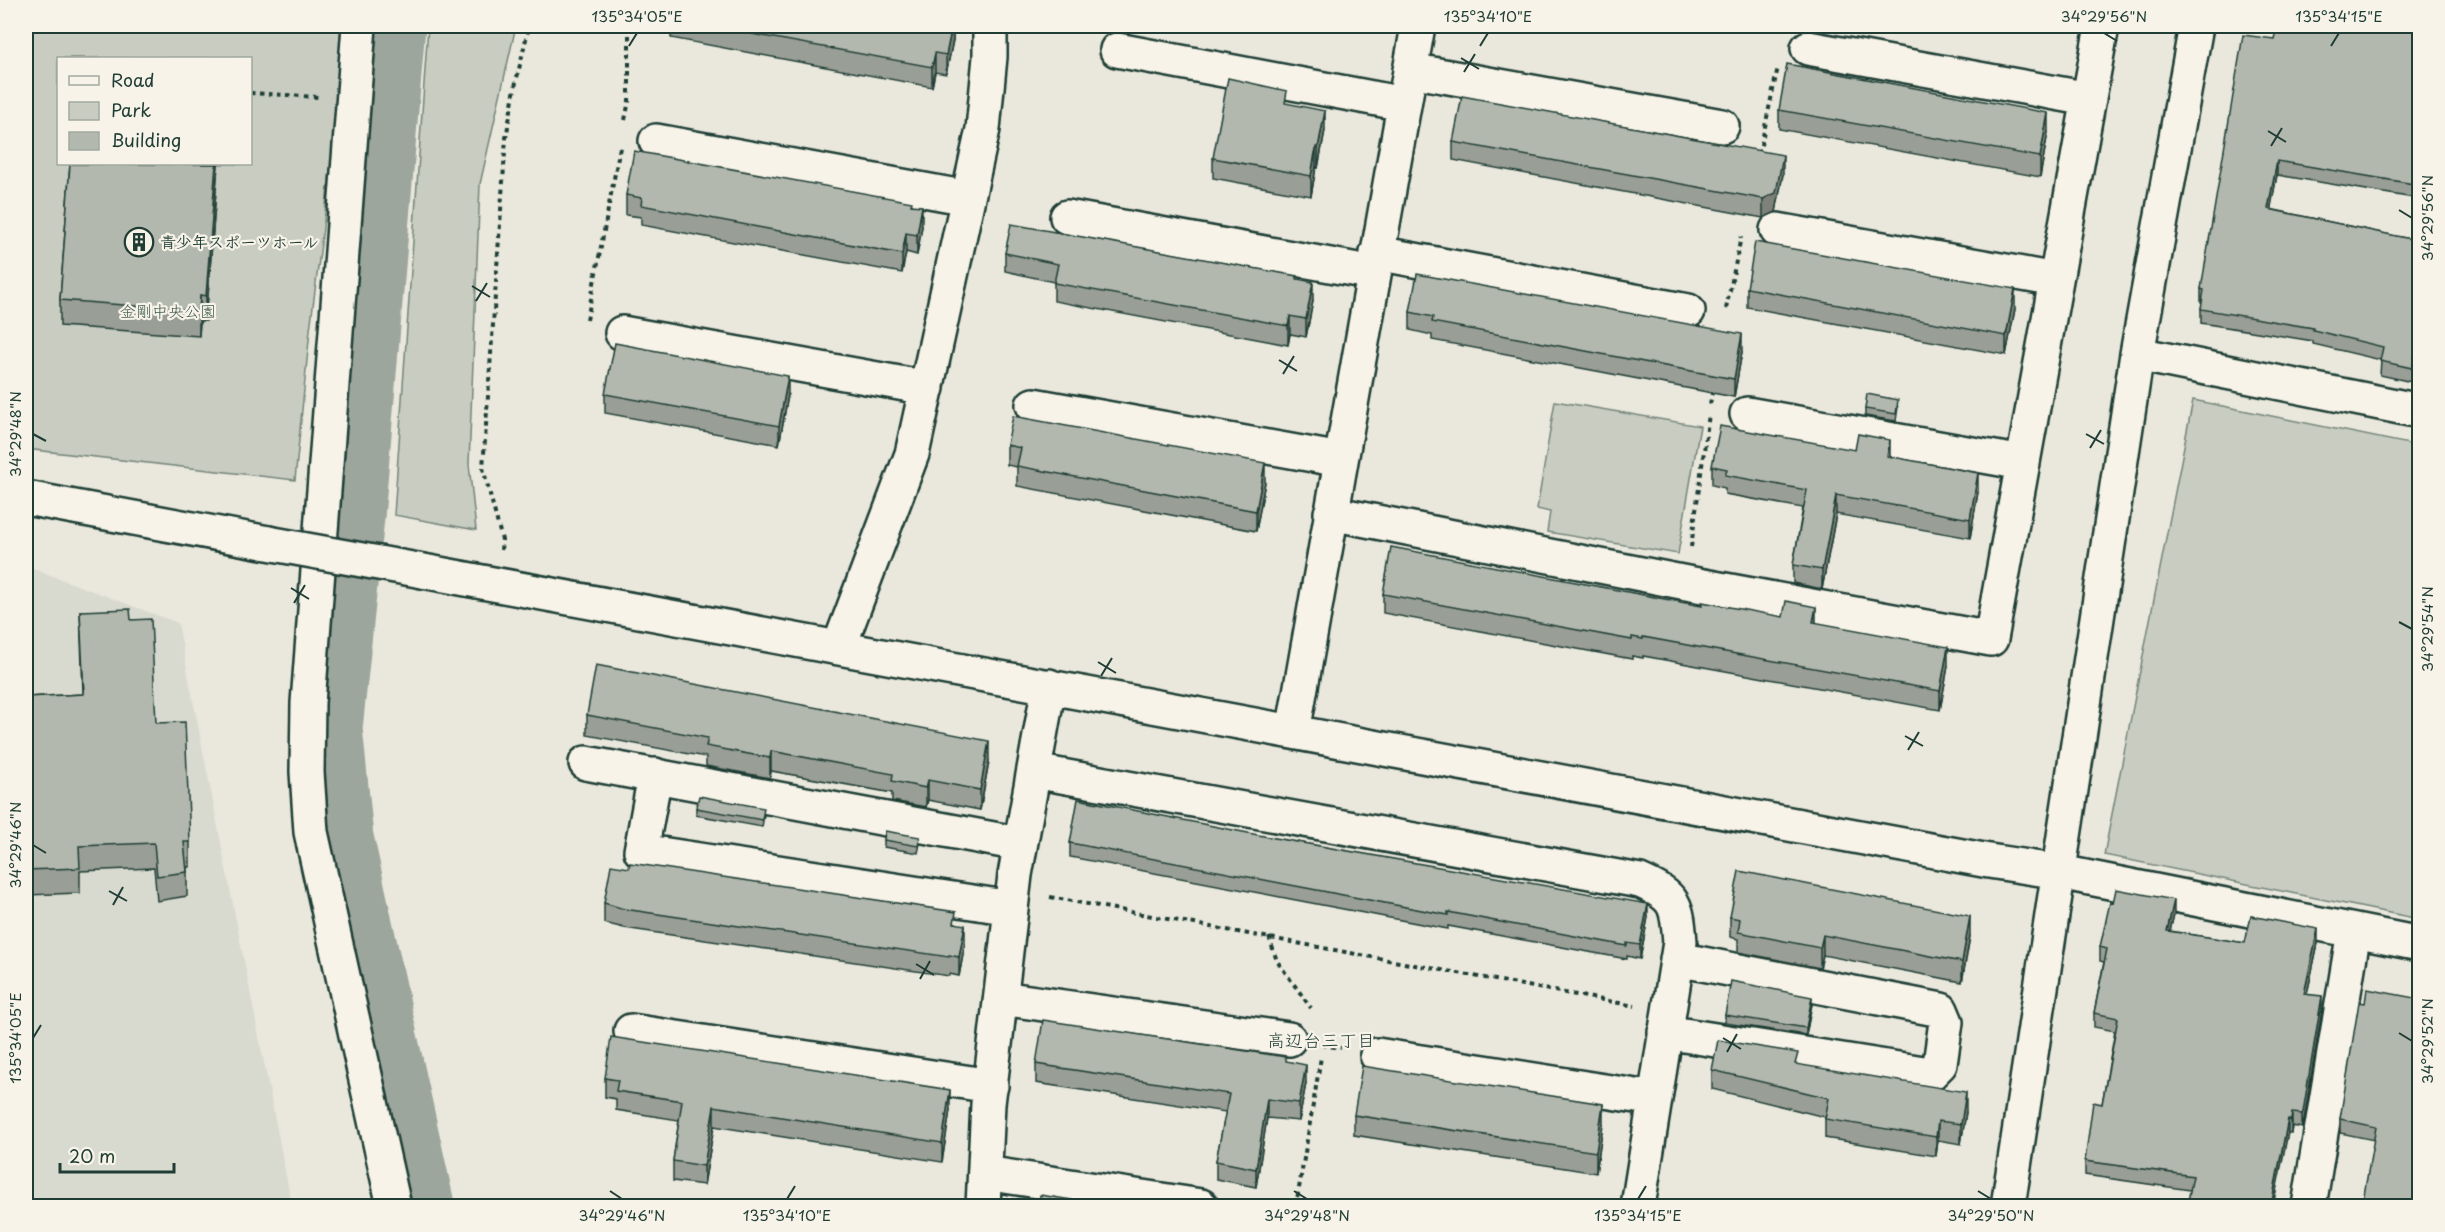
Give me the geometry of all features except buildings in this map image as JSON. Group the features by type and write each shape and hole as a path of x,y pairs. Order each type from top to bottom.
{"street":[{"path":"359,26 308,703 307,772 311,832 394,1206"},
{"path":"839,647 912,454 982,129 990,57 990,26"},
{"path":"1293,732 1418,26"},
{"path":"1331,513 1687,583 1991,639 2102,26"},
{"path":"2008,1206 2137,354 2196,26"},
{"path":"1117,50 1404,104"},
{"path":"1794,54 2089,99"},
{"path":"1410,70 1722,126"},
{"path":"656,141 968,198"},
{"path":"1067,217 1688,311"},
{"path":"1777,230 2056,280"},
{"path":"622,333 927,388"},
{"path":"2137,354 2420,411"},
{"path":"1034,405 1341,460"},
{"path":"1747,414 2023,463"},
{"path":"26,498 1977,859 2060,872 2420,944"},
{"path":"983,1206 991,1086 1012,899 1049,686"},
{"path":"586,763 1020,844"},
{"path":"1034,771 1640,881 1664,891 1678,913 1680,942 1638,1206"},
{"path":"655,776 641,851 1012,899"},
{"path":"2309,1206 2354,930"},
{"path":"1668,1022 1930,1074 1940,1064 1946,1022 1941,1010 1677,959"},
{"path":"1001,998 1289,1039"},
{"path":"631,1031 991,1086"},
{"path":"1377,1055 1655,1099"},
{"path":"985,1173 1201,1206"}],"path":[{"path":"500,584 502,540 483,468 506,138 529,26"},
{"path":"623,128 629,101 629,26"},
{"path":"1758,159 1794,54"},
{"path":"252,93 353,99"},
{"path":"622,137 585,328 622,333"},
{"path":"1724,315 1743,226"},
{"path":"1687,583 1698,484 1713,383"},
{"path":"1012,899 1668,1022"},
{"path":"1289,1039 1377,1055"}],"shaded area":[{"path":"26,566 178,623 292,1206 26,1206"}],"green space":[{"name":"金剛中央公園","path":"26,26 341,26 335,134 310,330 295,480 26,449"},
{"path":"428,26 516,26 480,184 469,464 476,530 394,515"},
{"path":"2193,400 2419,446 2419,919 2104,855"},
{"path":"1555,401 1700,426 1678,554 1547,532 1550,512 1537,509"}],"waterway":[{"path":"391,26 350,517 328,728 339,838 420,1206"}],"place":[{"name":"青少年スポーツホール","path":"139,242"}],"district":[{"name":"高辺台三丁目","path":"1321,1041"}]}
